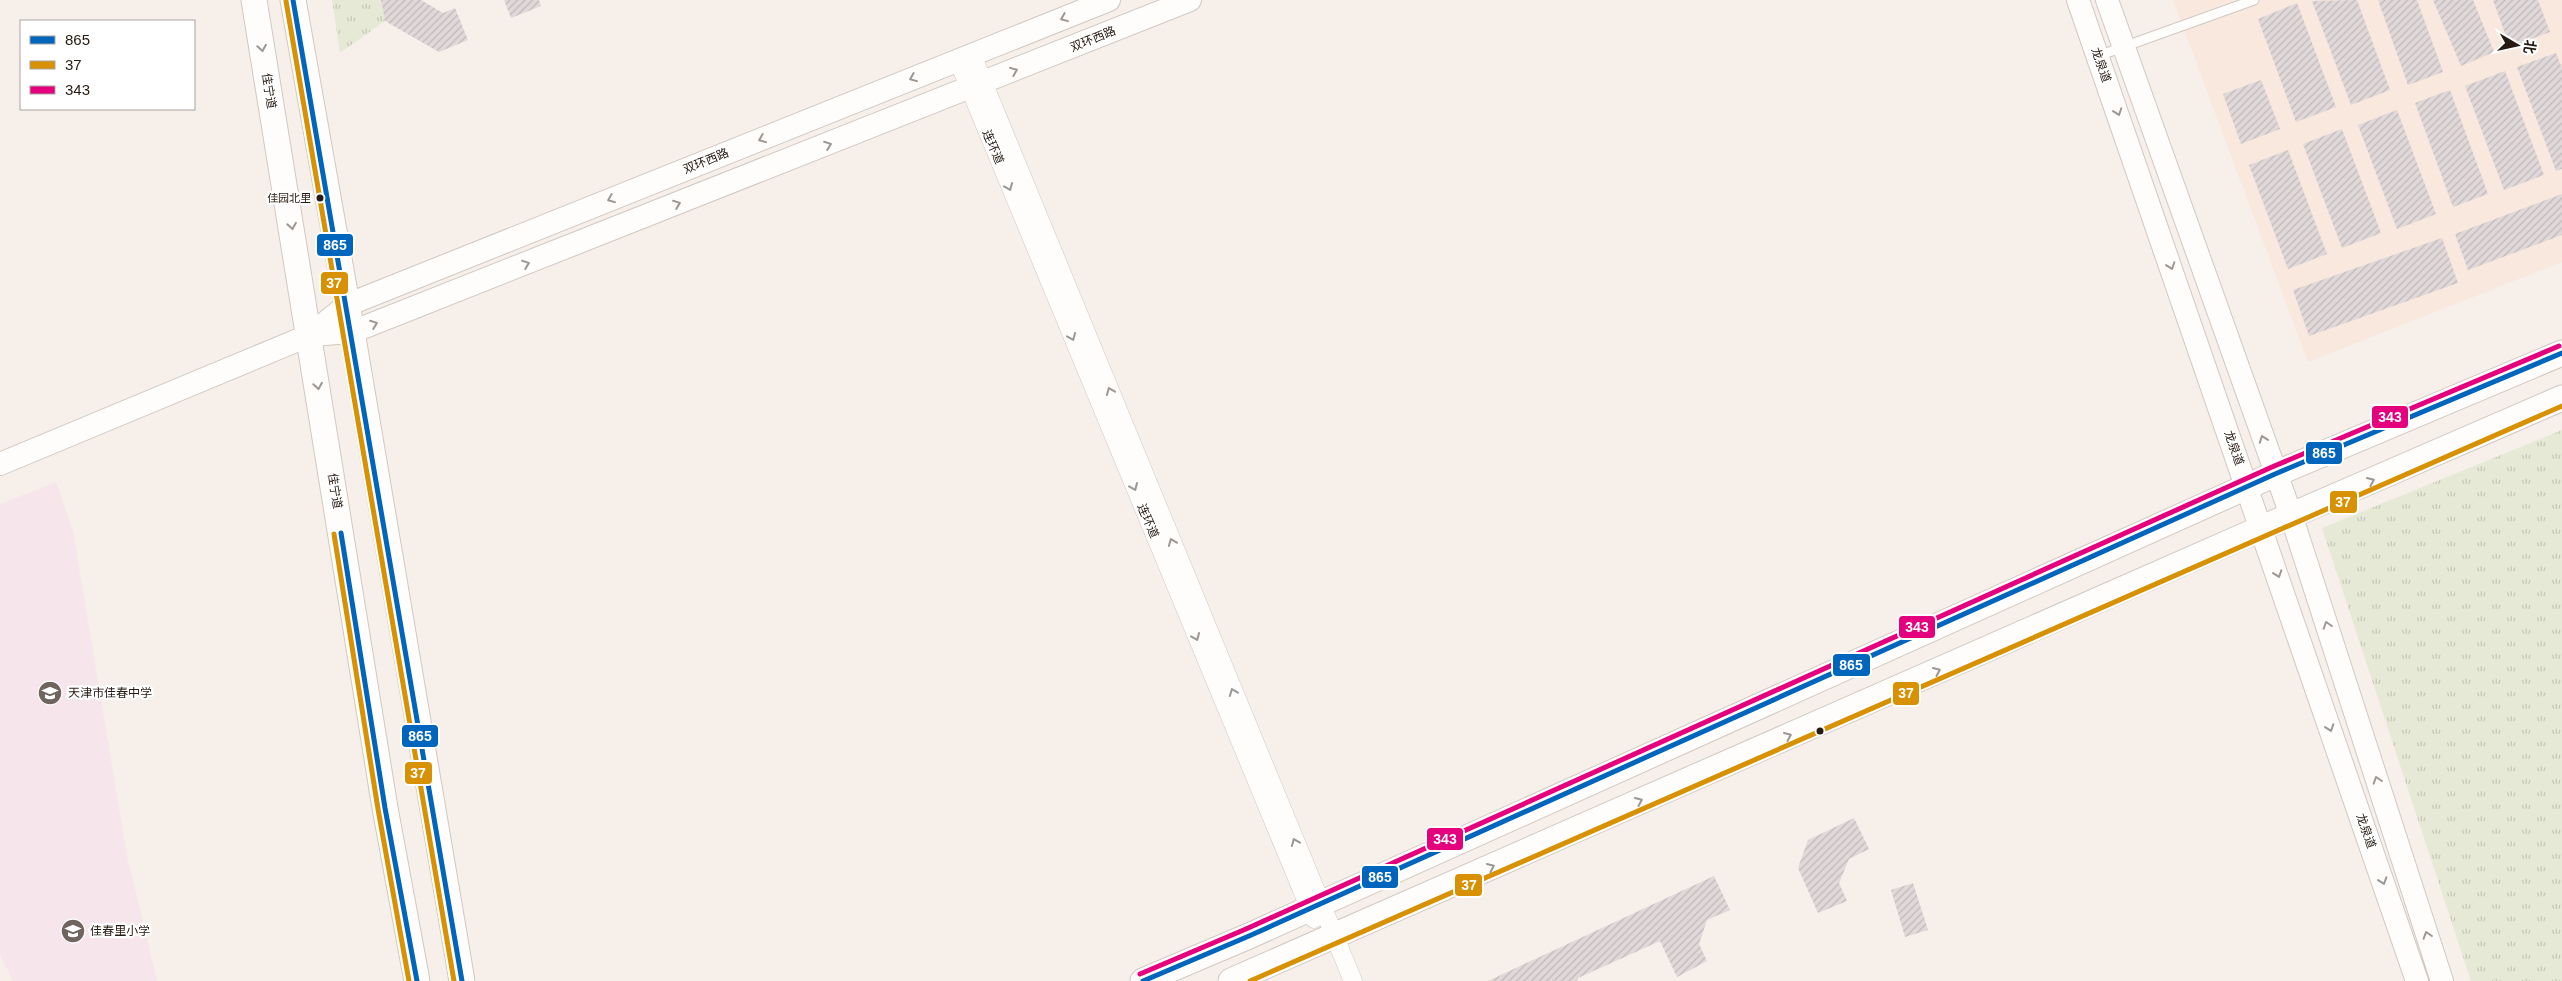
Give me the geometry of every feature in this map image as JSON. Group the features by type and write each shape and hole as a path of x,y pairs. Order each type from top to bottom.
{"main road":[{"name":"佳宁道","path":"254,0 310,335 385,808 416,981"},
{"path":"293,0 352,332 462,981"},
{"path":"1144,981 1315,906 2275,474 2562,353"},
{"path":"1231,981 2291,515 2562,398"}],"street":[{"name":"双环西路","path":"310,335 347,305 1109,0"},
{"name":"双环西路","path":"310,335 352,332 1190,0"},
{"name":"龙泉道","path":"2078,0 2417,981"},
{"name":"龙泉道","path":"2107,0 2291,515 2442,981"},
{"name":"连环道","path":"965,58 1329,938 1340,981"},
{"path":"0,464 310,335"},
{"path":"1329,938 1353,981"}],"lane":[{"path":"2098,56 2254,0"}],"shaded area":[{"path":"2173,0 2562,0 2562,262 2308,362"},
{"name":"天津市佳春中学","path":"56,482 73,531 127,856 157,981 13,981 0,954 0,504"}],"green space":[{"path":"332,0 381,0 385,21 340,53"},
{"path":"2562,430 2562,981 2471,981 2322,528"}],"building":[{"path":"381,0 421,0 443,13 455,8 468,40 439,52 385,21"},
{"path":"504,0 539,0 541,6 511,18"},
{"path":"2357,0 2390,90 2351,105 2312,1"},
{"path":"2378,0 2417,0 2443,72 2408,85"},
{"path":"2433,0 2473,0 2494,52 2461,66"},
{"path":"2493,0 2538,0 2550,32 2510,47"},
{"path":"2297,3 2336,107 2296,122 2258,19"},
{"path":"2556,53 2562,68 2562,169 2556,171 2517,67"},
{"path":"2505,71 2544,175 2504,190 2465,86"},
{"path":"2261,80 2280,129 2241,144 2223,94"},
{"path":"2450,90 2488,194 2453,207 2415,103"},
{"path":"2397,110 2436,214 2397,229 2358,125"},
{"path":"2342,129 2381,233 2342,248 2303,144"},
{"path":"2288,150 2327,254 2288,269 2249,165"},
{"path":"2562,194 2562,235 2468,270 2455,234"},
{"path":"2442,238 2458,283 2309,336 2293,290"},
{"path":"1854,818 1869,849 1849,859 1839,883 1847,901 1818,913 1798,868 1808,840"},
{"path":"1714,876 1730,910 1707,920 1699,944 1707,961 1677,977 1660,941 1578,978 1577,981 1488,981"},
{"path":"1913,883 1928,930 1905,937 1891,890"}],"transit line":[{"name":"865","path":"293,0 462,981"},
{"name":"37","path":"286,1 454,981"},
{"name":"343","path":"1140,974 1246,929 2272,467 2559,346"},
{"name":"865","path":"1143,981 1249,936 2275,474 2562,353"},
{"name":"37","path":"1250,981 2562,406"},
{"name":"865","path":"341,533 385,808 417,981"},
{"name":"37","path":"334,534 378,809 409,981"}],"place":[{"name":"佳园北里","path":"320,198"},
{"name":"天津市佳春中学","path":"50,693"},
{"name":"佳春里小学","path":"73,931"}]}
